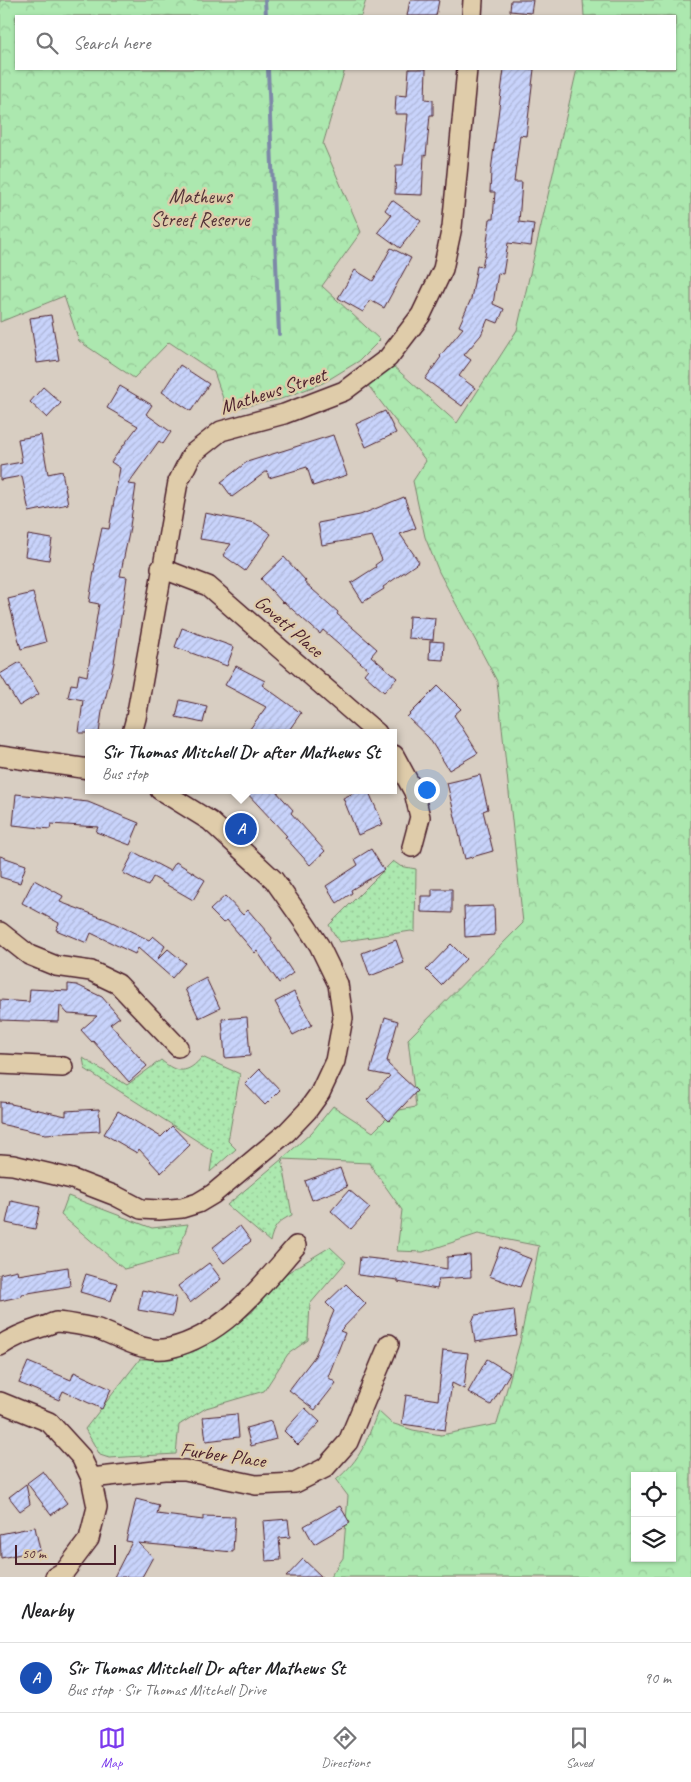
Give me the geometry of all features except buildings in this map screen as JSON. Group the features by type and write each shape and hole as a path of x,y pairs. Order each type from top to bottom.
{"street":[{"path":"472,15 473,0"},
{"name":"Mathews Street","path":"138,728 161,568 178,482 192,454 221,431 284,414 344,391 388,358 421,315 443,270 452,227 467,70"},
{"name":"Govett Place","path":"161,568 208,586 371,729"},
{"path":"0,756 85,769"},
{"path":"397,761 414,792 420,816 412,847"},
{"path":"0,1164 13,1165 72,1179 141,1208 160,1210 182,1208 198,1203 213,1194 287,1132 307,1111 320,1093 335,1062 342,1018 338,984 319,944 274,880 210,821 177,797"},
{"path":"0,932 29,955 56,966 91,971 118,984 178,1047"},
{"path":"0,1064 63,1067"},
{"path":"0,1346 13,1337 56,1322 96,1329 146,1349 169,1348 191,1341 216,1327 239,1310 296,1246"},
{"name":"Furber Place","path":"91,1478 164,1470 185,1470 256,1485 295,1483 326,1468 348,1442 389,1344"},
{"path":"0,1402 49,1422 82,1458 91,1478 97,1506 89,1539 64,1575"}],"green space":[{"name":"Mathews Street Reserve","path":"0,0 366,0 361,15 15,15 15,70 345,70 323,144 361,232 322,286 380,340 359,361 323,383 281,399 227,410 214,372 169,342 134,378 79,341 64,296 0,322"},
{"path":"583,0 691,0 691,1577 330,1577 343,1558 348,1496 336,1480 358,1457 378,1411 391,1423 413,1430 441,1435 497,1424 520,1342 539,1246 478,1234 423,1252 397,1251 402,1210 369,1163 282,1159 312,1132 333,1106 373,1132 394,1111 416,1107 408,1039 523,923 497,681 439,572 425,537 413,481 426,461 367,384 392,365 457,423 517,330 577,70 676,70 676,15 584,15"},
{"path":"393,861 400,866 416,869 415,932 411,931 339,942 329,925"},
{"path":"202,1057 240,1074 228,1141 236,1149 210,1172 213,1151 85,1069 83,1058 127,1085 161,1060 172,1068 182,1070 192,1067"},
{"path":"282,1159 292,1215 277,1226 270,1242 227,1205"},
{"path":"68,1196 152,1228 188,1224 177,1255 124,1269 61,1215"},
{"path":"330,1247 346,1262 310,1304 308,1340 288,1354 264,1391 206,1408 179,1425 176,1454 109,1458 100,1455 85,1429 140,1359 171,1359 197,1350 252,1312 287,1273"}],"waterway":[{"path":"265,0 266,15"},
{"path":"268,70 279,334"}],"place":[{"name":"Sir Thomas Mitchell Dr after Mathews St","path":"241,829"}]}
